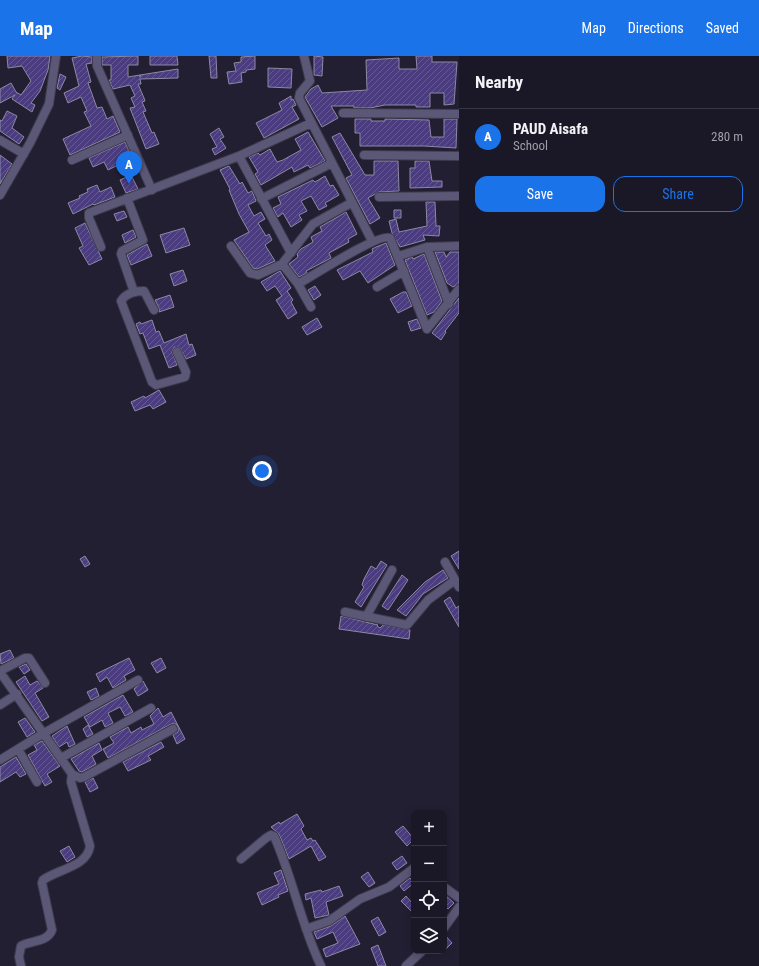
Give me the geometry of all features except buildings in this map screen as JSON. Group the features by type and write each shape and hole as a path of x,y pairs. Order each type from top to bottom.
{"street":[{"path":"0,195 24,154 49,104 56,56"},
{"path":"96,56 97,66 152,190"},
{"path":"304,56 310,81 298,97 372,242"},
{"path":"343,113 459,114"},
{"path":"100,247 88,215 128,198 239,156 311,122"},
{"path":"72,160 128,135"},
{"path":"0,140 24,154"},
{"path":"364,155 459,156"},
{"path":"239,156 291,253"},
{"path":"261,199 332,163"},
{"path":"379,197 459,196"},
{"path":"128,198 143,240 122,251 121,254 134,292"},
{"path":"231,246 250,274 255,276 282,264 313,224 351,203"},
{"path":"298,284 372,242 388,237 399,256 427,329 459,290"},
{"path":"399,256 427,247 459,246"},
{"path":"427,247 449,304"},
{"path":"282,264 298,284 311,307"},
{"path":"376,287 404,271"},
{"path":"154,310 145,291 134,292 122,298 121,304 152,382 156,384 186,378 187,374 177,352"},
{"path":"345,612 408,625 428,600 457,583 445,562"},
{"path":"366,617 392,570"},
{"path":"45,683 29,658 26,658 0,671 72,774 80,778 173,729"},
{"path":"0,760 44,733 138,680"},
{"path":"0,705 17,694"},
{"path":"61,758 151,708"},
{"path":"18,749 37,782"},
{"path":"21,966 19,957 20,946 42,939 51,933 52,930 42,883 43,880 86,857 89,853 90,846 71,782 72,774"},
{"path":"241,859 266,838 274,836 285,859 306,929 321,966"},
{"path":"306,929 329,921 360,899 389,887 411,870"},
{"path":"447,889 459,898"},
{"path":"447,924 459,907"},
{"path":"406,966 419,954"}],"place":[{"name":"PAUD Aisafa","path":"129,184"}]}
